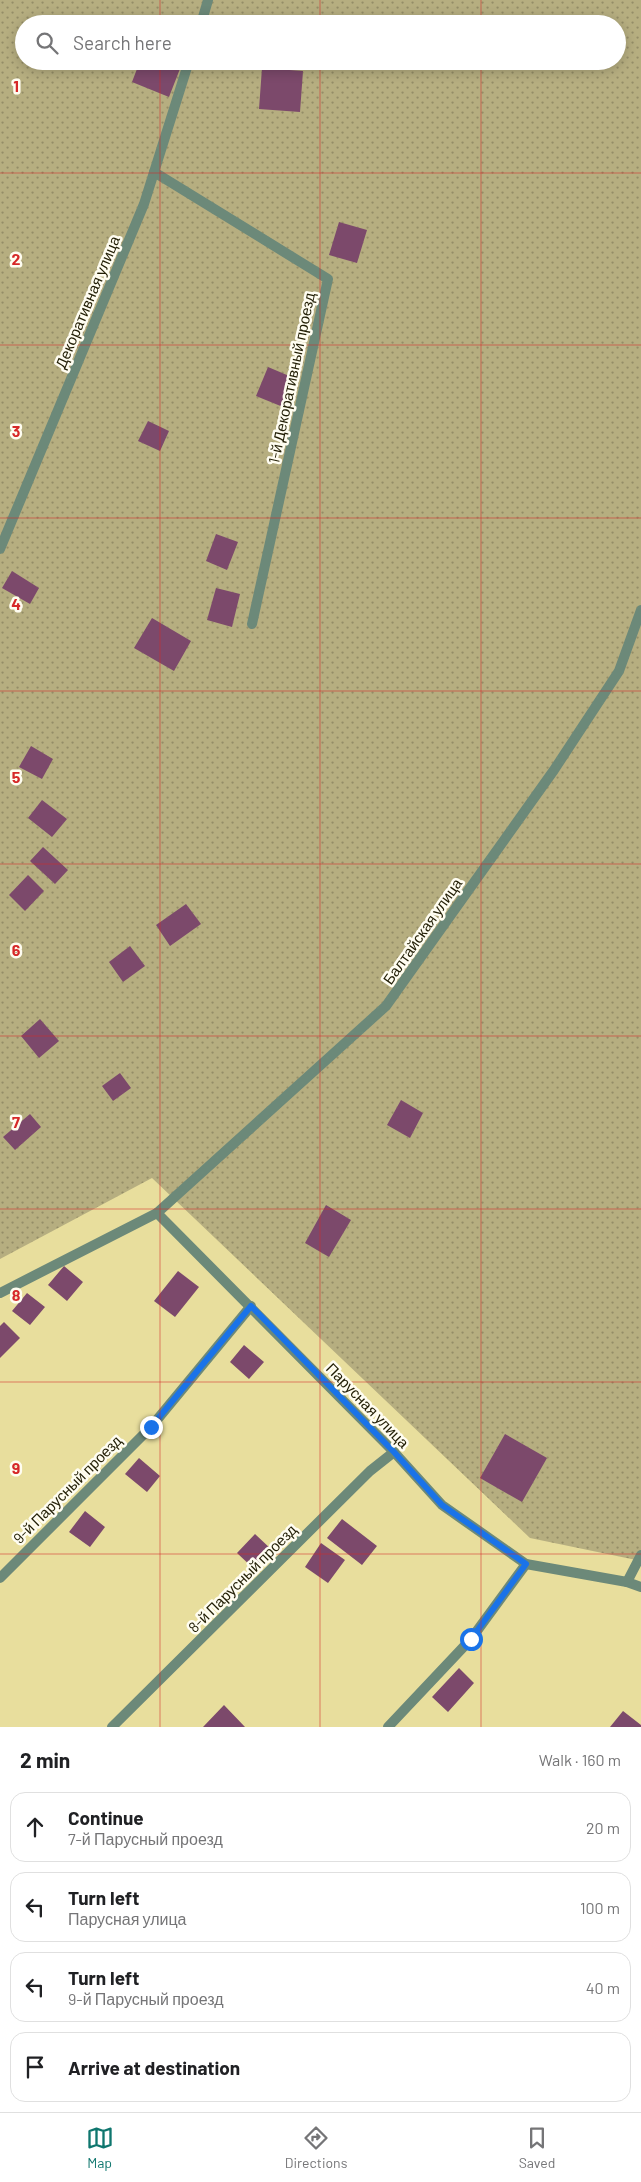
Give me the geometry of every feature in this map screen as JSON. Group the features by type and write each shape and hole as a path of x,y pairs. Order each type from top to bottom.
{"street":[{"path":"204,15 208,0"},
{"name":"Декоративная улица","path":"0,549 144,204 186,70"},
{"name":"1-й Декоративный проезд","path":"154,172 328,279 252,624"},
{"name":"Балтайская улица","path":"0,1293 157,1213 386,1006 554,770 619,671 641,610"},
{"name":"Парусная улица","path":"157,1213 394,1452 442,1505 526,1564 627,1582 641,1587"},
{"name":"9-й Парусный проезд","path":"0,1578 151,1427 251,1306"},
{"name":"8-й Парусный проезд","path":"112,1727 370,1471 394,1452"},
{"path":"627,1582 641,1555"},
{"path":"388,1727 471,1639 526,1564"}],"shaded area":[{"path":"0,0 641,0 641,1561 530,1538 152,1178 0,1259"}],"building":[{"path":"137,70 180,70 169,97 132,82"},
{"path":"262,70 303,71 300,112 259,109"},
{"path":"339,222 367,230 357,263 329,255"},
{"path":"268,367 294,378 283,407 256,396"},
{"path":"148,421 169,431 160,451 138,441"},
{"path":"216,534 238,542 227,570 206,561"},
{"path":"12,571 39,588 30,604 2,588"},
{"path":"216,588 240,594 232,627 207,620"},
{"path":"152,618 191,641 174,671 134,648"},
{"path":"31,746 53,759 42,779 19,767"},
{"path":"42,800 67,819 52,837 28,818"},
{"path":"43,847 68,870 55,884 30,861"},
{"path":"28,875 44,891 25,911 9,895"},
{"path":"186,904 201,924 170,946 156,925"},
{"path":"130,946 145,966 123,982 109,962"},
{"path":"40,1019 59,1041 39,1058 21,1036"},
{"path":"120,1073 131,1088 113,1101 102,1086"},
{"path":"401,1100 423,1113 410,1138 387,1125"},
{"path":"30,1114 41,1127 15,1150 3,1137"},
{"path":"326,1205 351,1220 329,1257 305,1243"},
{"path":"64,1266 83,1282 67,1301 48,1285"},
{"path":"178,1271 199,1287 175,1317 154,1301"},
{"path":"27,1293 45,1307 30,1325 12,1311"},
{"path":"4,1322 20,1338 0,1358 0,1326"},
{"path":"244,1345 264,1362 249,1379 230,1362"},
{"path":"505,1434 547,1458 522,1502 480,1478"},
{"path":"139,1458 160,1476 147,1492 125,1474"},
{"path":"85,1511 105,1527 90,1547 69,1532"},
{"path":"342,1519 377,1546 362,1565 327,1538"},
{"path":"255,1534 272,1550 254,1569 237,1553"},
{"path":"321,1543 345,1560 328,1583 305,1567"},
{"path":"459,1668 474,1683 448,1712 432,1697"},
{"path":"224,1705 245,1727 203,1727"},
{"path":"623,1711 641,1725 641,1727 610,1727"}],"route":[{"path":"151,1427 251,1306 394,1452 442,1505 526,1564 471,1639"}]}
